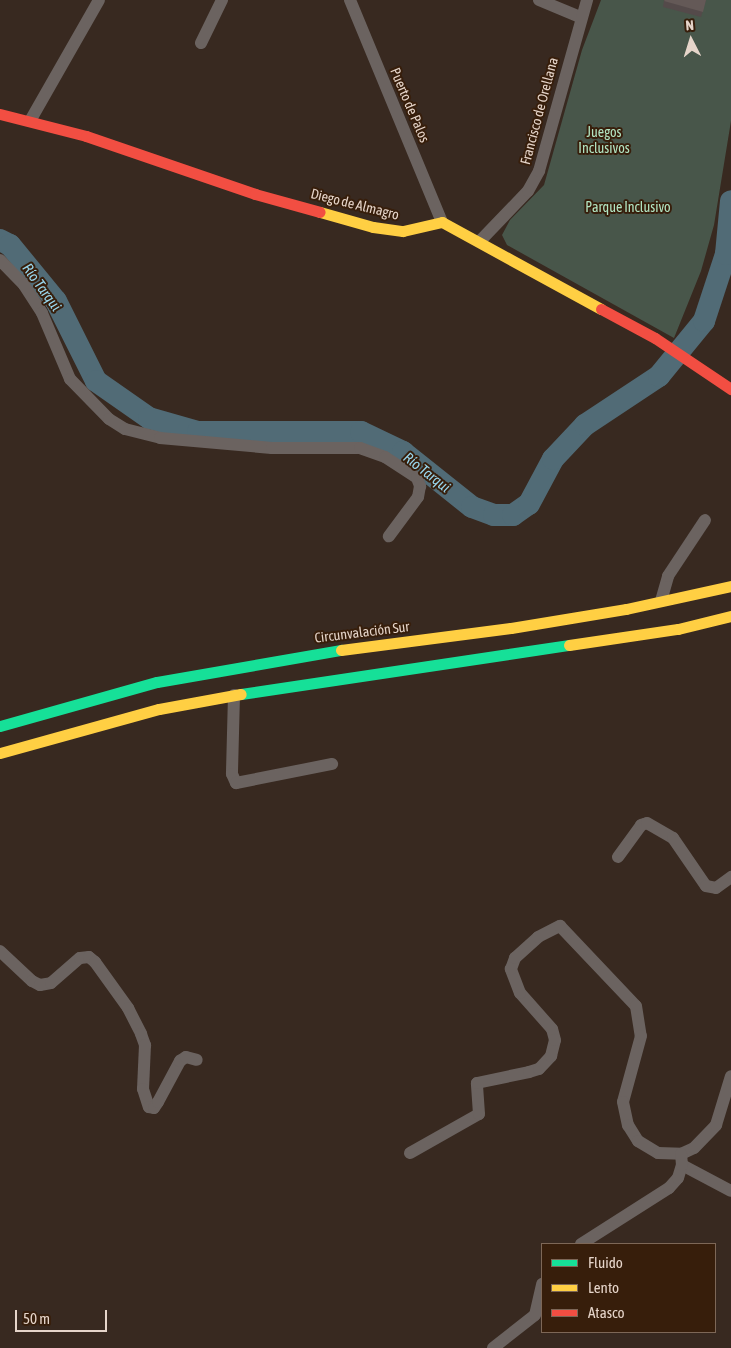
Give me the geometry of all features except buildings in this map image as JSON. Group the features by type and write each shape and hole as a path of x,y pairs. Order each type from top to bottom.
{"main road":[{"name":"Diego de Almagro","path":"0,114 86,136 255,194 373,227 403,231 442,222"},
{"path":"442,222 655,338 708,371 731,389"},
{"name":"Circunvalación Sur","path":"0,726 157,682 290,656 511,628 731,586"},
{"path":"0,753 159,709 234,695 678,628 731,616"}],"street":[{"path":"30,121 99,0"},
{"path":"202,43 222,0"},
{"name":"Puerto de Palos","path":"350,0 442,222"},
{"path":"539,0 580,18"},
{"name":"Francisco de Orellana","path":"480,241 528,191 539,172 580,18 587,0"},
{"path":"0,260 24,285 42,313 70,379 108,419 125,430 160,438 272,448 352,447 385,457 418,478 420,486 418,496 389,536"},
{"path":"662,600 668,576 705,520"},
{"path":"234,695 232,774 236,783 332,764"},
{"path":"618,857 641,824 647,823 673,838 706,886 716,888 731,877"},
{"path":"410,1152 479,1114 477,1083 529,1072 539,1068 551,1056 555,1040 552,1029 520,993 511,969 515,958 538,937 560,926 636,1006 641,1036 623,1102 628,1125 638,1141 658,1152 681,1160 731,1191"},
{"path":"0,951 32,982 40,985 51,983 80,958 89,957 95,962 128,1008 141,1034 145,1045 143,1088 149,1107 154,1108 180,1061 186,1057 197,1060"},
{"path":"583,1243 669,1188 678,1178 681,1160 716,1125 731,1076"},
{"path":"493,1348 535,1315 541,1288"}],"green space":[{"name":"Parque Inclusivo","path":"601,0 731,0 731,121 714,225 701,271 674,338 507,245 502,235 510,220 544,185 582,50"}],"waterway":[{"name":"Río Tarqui","path":"0,240 10,245 56,301 96,381 149,418 198,432 361,432 403,452 472,507 494,515 513,515 529,504 553,459 585,425 659,376 704,321 726,254 731,201"}],"traffic: fast":[{"path":"241,694 569,645"},
{"path":"0,726 157,682 341,650"}],"traffic: slow":[{"path":"320,212 373,227 403,231 442,222 601,309"},
{"path":"341,650 511,628 626,609 731,586"},
{"path":"569,645 678,629 731,616"},
{"path":"0,753 159,709 241,694"}],"traffic: jam":[{"path":"0,114 86,136 255,194 320,212"},
{"path":"601,309 655,338 731,389"}],"park label":[{"name":"Juegos Inclusivos","path":"604,140"}]}
